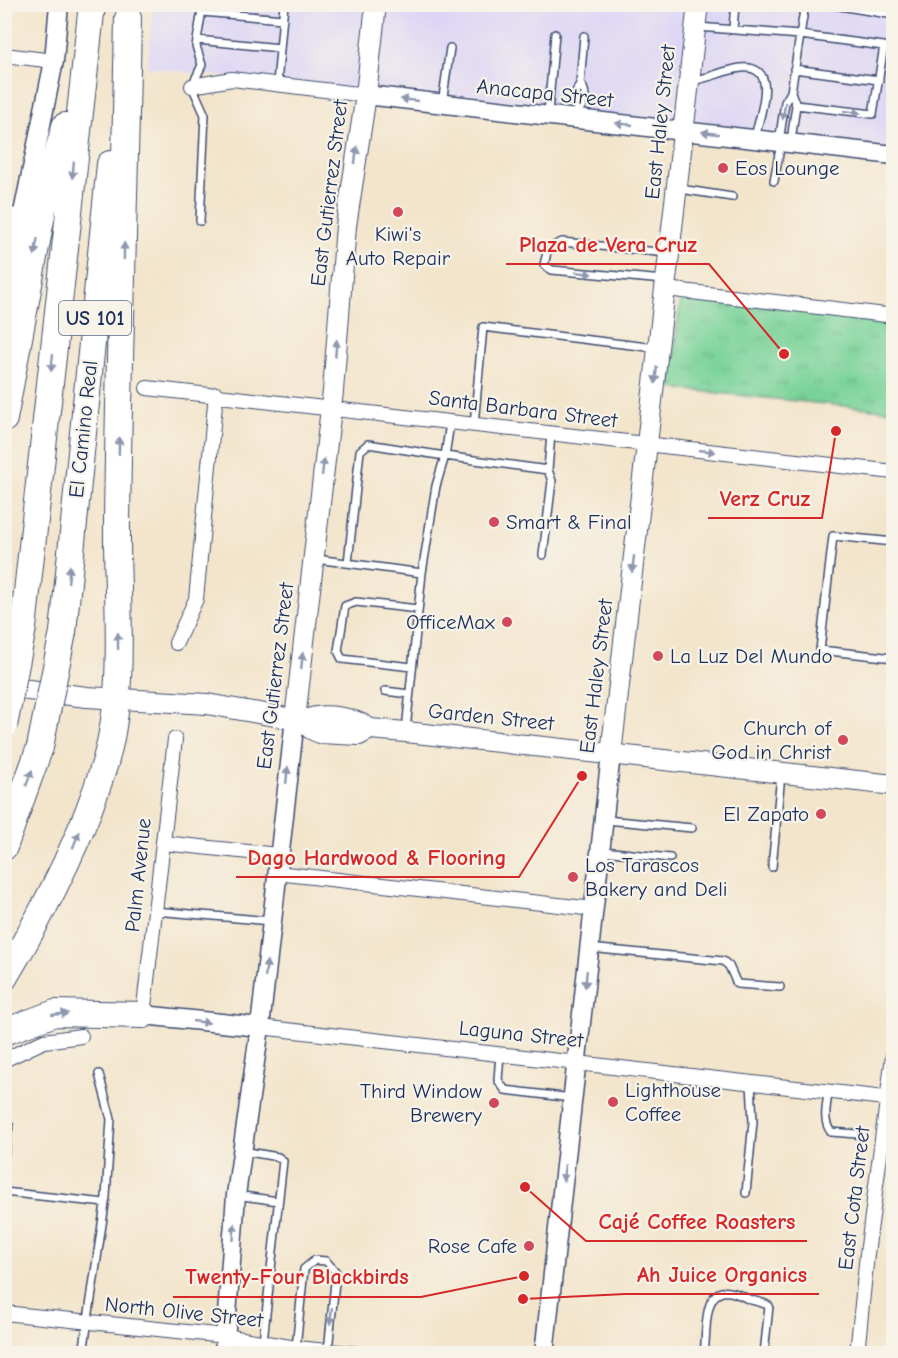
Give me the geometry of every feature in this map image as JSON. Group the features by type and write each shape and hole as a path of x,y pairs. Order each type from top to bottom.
{"highway":[{"name":"El Camino Real","path":"4,726 23,628 92,4"},
{"name":"El Camino Real","path":"4,848 40,747 63,632 110,168 129,11"},
{"path":"4,978 61,876 105,763 113,725 118,669 117,524 129,11"},
{"path":"4,419 45,198 66,124 81,90"},
{"path":"4,1032 55,1013 143,1015"}],"main road":[{"name":"East Gutierrez Street","path":"299,720 313,559 331,407 346,226 366,95 376,4"},
{"name":"East Haley Street","path":"611,754 649,444 682,129 698,4"},
{"name":"Garden Street","path":"4,687 115,699 207,704 299,720 312,717 360,721 370,729 894,784"}],"street":[{"path":"4,306 14,216 54,61 59,4"},
{"path":"4,55 54,61"},
{"name":"Anacapa Street","path":"192,86 232,79 547,116 578,115 755,140 894,155"},
{"path":"667,285 894,316"},
{"name":"Santa Barbara Street","path":"147,388 894,472"},
{"path":"176,644 196,599 216,394"},
{"name":"East Gutierrez Street","path":"225,1345 242,1151 260,1028 277,864 299,720"},
{"name":"Palm Avenue","path":"143,1015 175,739"},
{"name":"East Haley Street","path":"544,1353 611,754"},
{"path":"163,843 277,864 594,909"},
{"name":"Laguna Street","path":"143,1015 891,1099"},
{"path":"4,1060 44,1041 81,1036"},
{"name":"East Cota Street","path":"857,1353 867,1254 891,1099 894,1048"},
{"name":"North Olive Street","path":"4,1313 88,1323 225,1345 263,1341 296,1347 358,1353"}],"lane":[{"path":"277,84 284,4"},
{"path":"733,29 735,4"},
{"path":"784,143 785,102 791,92 805,4"},
{"path":"828,4 894,15"},
{"path":"200,221 205,115 192,86 202,64 197,40 202,8 282,19"},
{"path":"695,27 800,35 891,46 894,28"},
{"path":"547,116 555,33"},
{"path":"578,115 585,93 580,84 584,36"},
{"path":"197,40 280,48"},
{"path":"796,105 873,114 884,45"},
{"path":"442,104 450,48"},
{"path":"689,81 742,68 758,73 762,77 766,90 755,140"},
{"path":"794,69 879,80"},
{"path":"774,181 796,105 791,92"},
{"path":"677,189 732,196"},
{"path":"667,285 552,270 543,262 548,248 562,242 670,253"},
{"path":"474,425 483,327 658,348"},
{"path":"406,732 422,573 436,486 445,456 450,423"},
{"path":"543,555 552,481 548,470 551,434"},
{"path":"348,563 360,451 368,444 548,470"},
{"path":"894,542 832,536 820,650 894,658"},
{"path":"313,559 422,573"},
{"path":"412,668 342,659 339,651 345,606 356,602 418,609"},
{"path":"385,691 409,694"},
{"path":"772,867 782,773"},
{"path":"604,820 692,828"},
{"path":"600,851 670,858"},
{"path":"155,911 271,921"},
{"path":"589,948 723,961 729,966 737,984 780,987"},
{"path":"500,1054 498,1080 505,1090 573,1098"},
{"path":"83,1353 105,1203 111,1119 99,1074"},
{"path":"746,1193 753,1122 752,1083"},
{"path":"828,1092 827,1127 831,1131 857,1134"},
{"path":"4,1124 9,1125 4,1157"},
{"path":"242,1151 278,1157 282,1161 263,1341"},
{"path":"4,1192 105,1203"},
{"path":"237,1195 278,1201"},
{"path":"296,1347 304,1269 315,1260 326,1261 336,1272 328,1351"},
{"path":"704,1353 710,1299 719,1291 729,1290 769,1306 764,1353"}],"shaded area":[{"path":"154,5 893,5 893,162 147,67"}],"green space":[{"path":"681,295 893,321 893,411 670,388"}],"place":[{"name":"Eos Lounge","path":"723,168"},
{"name":"Kiwi's Auto Repair","path":"398,212"},
{"name":"Plaza de Vera Cruz","path":"784,354"},
{"name":"Verz Cruz","path":"836,431"},
{"name":"Smart & Final","path":"494,522"},
{"name":"OfficeMax","path":"507,622"},
{"name":"La Luz Del Mundo","path":"658,656"},
{"name":"Church of God in Christ","path":"843,740"},
{"name":"Dago Hardwood & Flooring","path":"582,776"},
{"name":"El Zapato","path":"821,814"},
{"name":"Los Tarascos Bakery and Deli","path":"573,877"},
{"name":"Lighthouse Coffee","path":"613,1102"},
{"name":"Third Window Brewery","path":"494,1103"},
{"name":"Cajé Coffee Roasters","path":"525,1187"},
{"name":"Rose Cafe","path":"529,1246"},
{"name":"Twenty-Four Blackbirds","path":"524,1276"},
{"name":"Ah Juice Organics","path":"523,1299"}]}
